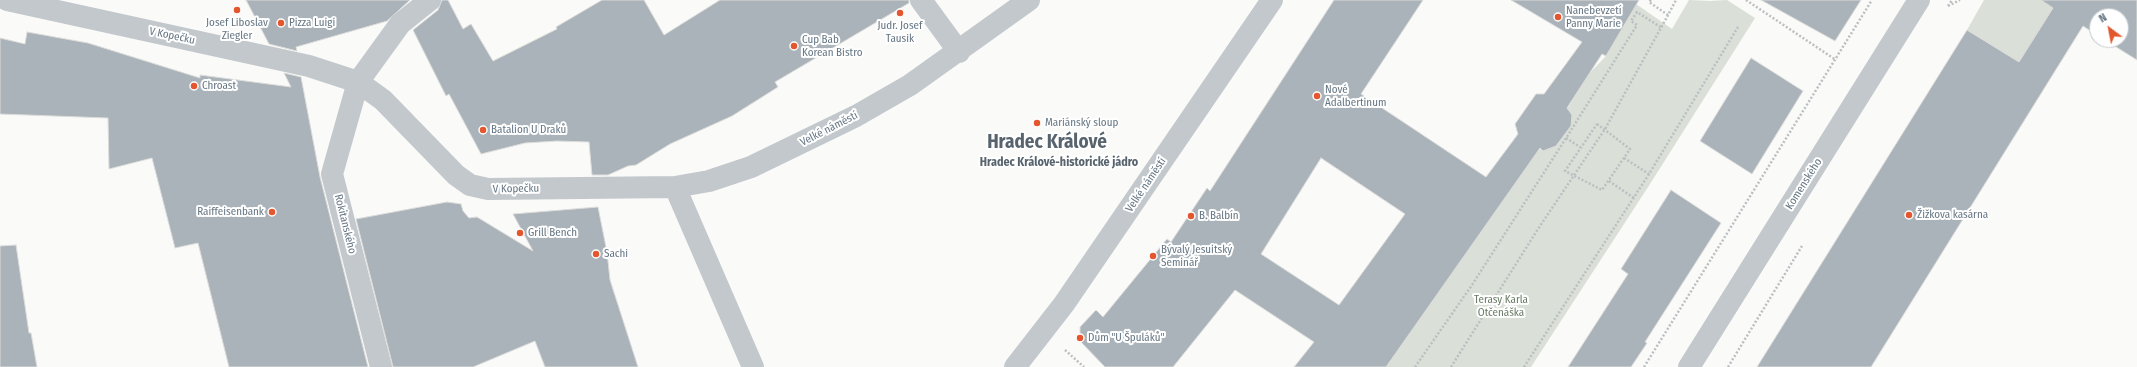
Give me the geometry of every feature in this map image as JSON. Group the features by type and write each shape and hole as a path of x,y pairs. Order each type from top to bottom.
{"street":[{"name":"V Kopečku","path":"7,0 309,66 358,82 383,100 456,174 470,185 488,189 595,187"},
{"path":"358,82 400,24 430,0"},
{"path":"921,0 959,52"},
{"name":"Velké náměstí","path":"595,187 675,187 709,182 751,167 863,112 910,85 959,52 1029,0"},
{"name":"Velké náměstí","path":"1015,367 1064,304 1272,0"},
{"name":"Komenského","path":"1689,367 1918,0"},
{"name":"Rokitanského","path":"358,82 332,174 381,367"},
{"path":"675,187 753,367"}],"path":[{"path":"1651,0 1649,2 1668,15"},
{"path":"1451,367 1573,176 1605,129 1662,28 1676,0"},
{"path":"1746,0 1836,60"},
{"path":"1644,367 1872,0"},
{"path":"1952,0 1948,6 1960,0"},
{"path":"1415,367 1472,285 1637,25 1631,21 1637,12 1662,28"},
{"path":"1524,367 1634,198 1738,27"},
{"path":"1597,124 1605,129 1630,148 1602,190 1565,171 1597,124"},
{"path":"1566,138 1580,147"},
{"path":"1624,158 1649,174"},
{"path":"1609,181 1634,198"}],"green space":[{"name":"Terasy Karla Otčenáška","path":"1689,0 1727,0 1755,18 1650,184 1531,367 1386,367 1538,149 1546,150 1556,146 1571,126 1572,115 1567,109 1588,75 1606,56 1636,4 1672,29"},
{"path":"1984,0 2058,0 2020,63 1967,30"}],"building":[{"path":"246,0 410,0 387,21 296,47 297,51 269,44"},
{"path":"442,0 448,0 463,29 471,24 493,61 557,29 556,27 602,0 644,0 664,35 720,0 909,0 909,3 775,82 778,87 732,116 670,144 636,165 628,166 608,175 592,175 589,142 557,141 525,143 481,154 449,94 446,96 413,30 438,10"},
{"name":"Nové Adalbertinum","path":"1334,0 1423,0 1361,94 1486,177 1518,134 1515,124 1536,94 1544,94 1582,42 1511,0 1639,0 1606,56 1602,54 1567,108 1572,115 1571,126 1556,146 1543,151 1540,148 1386,367 1294,367 1314,342 1235,290 1173,367 1105,367 1080,341 1080,327 1096,310 1103,317 1167,239 1171,242 1207,188 1210,191","holes":["1321,158 1405,214 1339,305 1261,254"]},
{"path":"1761,0 1861,0 1835,41"},
{"name":"Žižkova kasárna","path":"2041,0 2137,0 2137,60 2118,48 2129,48 2129,8 2089,8 2089,30 2083,26 1871,367 1757,367 1967,30 2019,62 2053,8"},
{"path":"27,32 88,43 200,78 200,75 291,87 284,73 301,77 320,177 368,367 229,367 198,243 175,248 152,158 109,169 108,118 0,114 0,38 25,44"},
{"path":"1751,58 1803,91 1752,174 1700,141"},
{"path":"1671,190 1721,223 1645,342 1647,343 1631,367 1568,367 1628,274 1621,269"},
{"path":"447,202 461,204 463,211 469,218 477,217 533,251 513,214 598,207 607,252 610,280 638,367 545,367 535,341 473,367 393,367 356,219"},
{"path":"16,245 29,333 31,333 37,367 0,367 0,246"}],"place":[{"name":"Josef Liboslav Ziegler","path":"237,10"},
{"name":"Judr. Josef Tausik","path":"900,13"},
{"name":"Nanebevzetí Panny Marie","path":"1558,17"},
{"name":"Pizza Luigi","path":"281,23"},
{"name":"Cup Bab Korean Bistro","path":"794,46"},
{"name":"Chroast","path":"194,86"},
{"name":"Nové Adalbertinum","path":"1317,96"},
{"name":"Mariánský sloup","path":"1037,123"},
{"name":"Batalion U Draků","path":"483,130"},
{"name":"Raiffeisenbank","path":"272,212"},
{"name":"Žižkova kasárna","path":"1909,215"},
{"name":"B. Balbín","path":"1191,216"},
{"name":"Grill Bench","path":"520,233"},
{"name":"Sachi","path":"596,254"},
{"name":"Bývalý Jesuitský Seminář","path":"1153,256"},
{"name":"Dům \"U Špuláků\"","path":"1080,338"}],"district":[{"name":"Hradec Králové","path":"1047,143"},
{"name":"Hradec Králové-historické jádro","path":"1059,163"}]}
